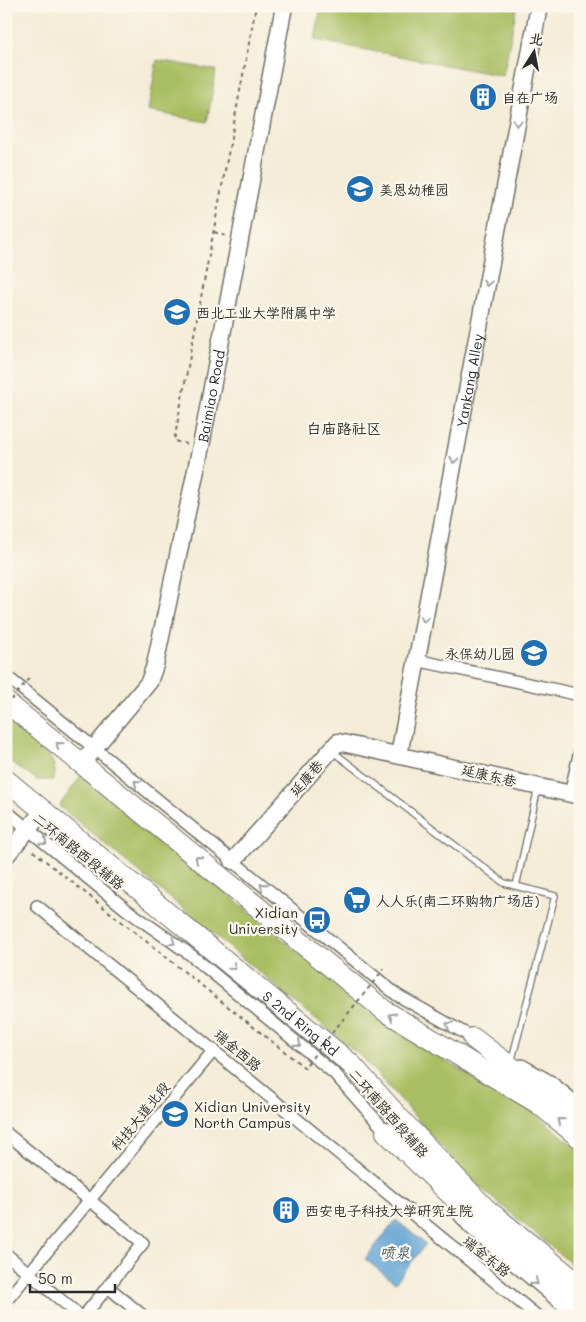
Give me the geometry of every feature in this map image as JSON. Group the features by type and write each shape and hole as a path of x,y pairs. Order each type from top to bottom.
{"highway":[{"path":"6,702 88,756 385,1011 451,1051 580,1119"},
{"name":"S 2nd Ring Rd","path":"6,780 352,1064 394,1127 481,1214 580,1284"},
{"path":"473,1038 543,1098 580,1138"},
{"path":"481,1214 580,1306"}],"street":[{"name":"Baimiao Road","path":"88,756 149,682 155,665 201,446 284,6"},
{"name":"Yankang Alley","path":"399,755 539,6"},
{"path":"416,660 580,695"},
{"path":"6,676 88,756 233,861 397,995 550,1081 580,1105"},
{"name":"延康巷","path":"233,861 338,742 399,755"},
{"path":"575,795 580,751"},
{"name":"延康东巷","path":"399,755 575,795"},
{"name":"二环南路西段辅路","path":"6,810 127,910 191,955 335,1074 394,1127 470,1228 575,1316"},
{"path":"6,856 43,811"},
{"name":"瑞金西路","path":"37,906 418,1219"},
{"name":"科技大道北段","path":"6,1301 214,1050"},
{"path":"6,1133 143,1243 82,1316 6,1254"},
{"name":"瑞金东路","path":"418,1219 537,1316"},
{"path":"108,1287 143,1316"}],"lane":[{"path":"331,750 504,883 555,896 512,1059"},
{"path":"516,886 538,786"}],"path":[{"path":"201,446 174,441 256,6"},
{"path":"6,706 31,676"},
{"path":"33,851 304,1068 384,970"}],"green space":[{"path":"321,6 517,6 503,76 315,40"},
{"path":"157,60 216,70 207,122 148,111"},
{"path":"6,712 47,753 53,762 55,772 53,780 37,780 6,759"},
{"path":"83,773 390,1029 535,1113 580,1151 580,1271 469,1178 363,1058 59,806"}],"water":[{"name":"喷泉","path":"396,1220 426,1244 395,1283 365,1259"}],"place":[{"name":"自在广场","path":"483,97"},
{"name":"美恩幼稚园","path":"360,189"},
{"name":"西北工业大学附属中学","path":"177,312"},
{"name":"永保幼儿园","path":"534,653"},
{"name":"人人乐(南二环购物广场店)","path":"357,900"},
{"name":"Xidian University","path":"317,920"},
{"name":"Xidian University North Campus","path":"175,1114"},
{"name":"西安电子科技大学研究生院","path":"286,1210"}],"district":[{"name":"白庙路社区","path":"344,428"}]}
